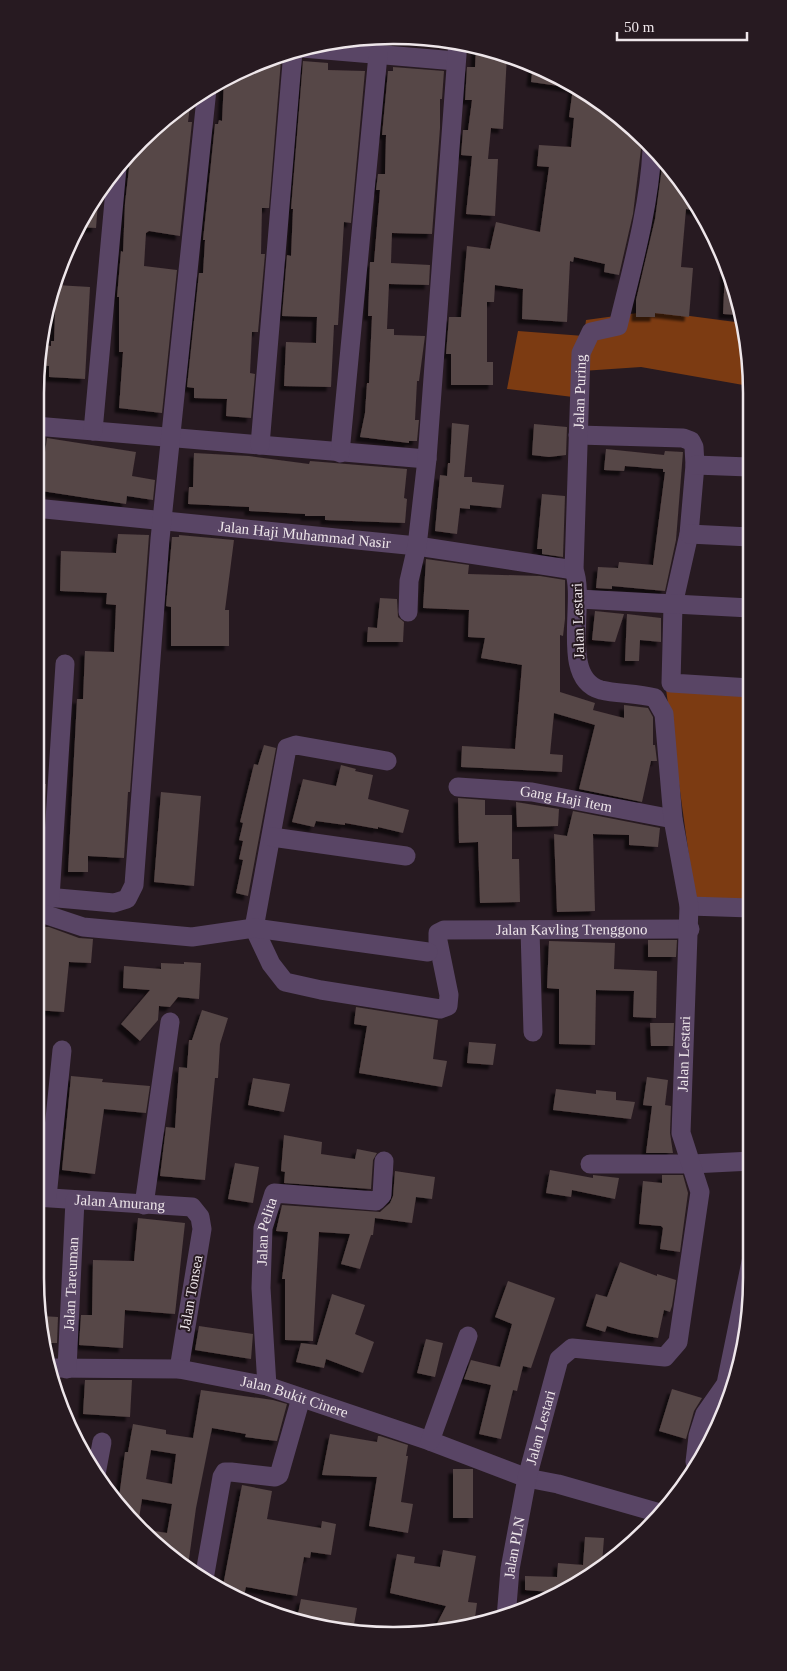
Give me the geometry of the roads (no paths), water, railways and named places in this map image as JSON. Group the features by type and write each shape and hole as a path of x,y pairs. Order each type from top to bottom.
{"street":[{"path":"408,612 410,581 417,546 427,458 457,49"},
{"path":"325,50 456,61"},
{"path":"340,452 378,55"},
{"path":"260,445 292,59"},
{"path":"44,897 114,903 127,899 134,885 162,522 206,99"},
{"name":"Jalan Puring","path":"574,570 581,353 591,332 618,326 641,229 651,157"},
{"path":"93,431 116,181"},
{"path":"44,427 427,458"},
{"path":"578,435 683,438 691,441 694,447 695,465 689,534 673,605 671,683 743,688"},
{"path":"695,465 743,467"},
{"name":"Jalan Haji Muhammad Nasir","path":"44,509 417,546 574,570"},
{"path":"689,534 743,537"},
{"name":"Jalan Lestari","path":"527,1478 559,1359 565,1353 572,1348 665,1357 678,1342 700,1192 681,1133 690,929 689,906 673,818 664,714 655,698 600,690 588,683 580,672 576,652 579,599 578,580 574,570"},
{"path":"579,599 743,608"},
{"path":"44,886 65,664"},
{"path":"254,928 272,837 284,754 287,748 296,746 387,761"},
{"name":"Gang Haji Item","path":"458,787 532,792 673,818"},
{"path":"272,837 406,856"},
{"path":"689,906 743,908"},
{"path":"44,914 82,927 192,938 254,928 428,952"},
{"name":"Jalan Kavling Trenggono","path":"254,928 271,964 285,982 320,990 440,1009 448,1006 449,995 438,933 444,930 690,929"},
{"path":"530,930 533,1032"},
{"path":"144,1205 170,1022"},
{"path":"44,1176 62,1050"},
{"name":"Jalan Pelita","path":"268,1386 261,1288 264,1228 274,1193 376,1201 382,1195 384,1161"},
{"path":"590,1164 692,1164 743,1161"},
{"name":"Jalan Amurang","path":"44,1197 192,1208 200,1217"},
{"name":"Jalan Tareuman","path":"58,1368 75,1200"},
{"name":"Jalan Tonsea","path":"179,1369 202,1229 200,1217"},
{"path":"696,1452 698,1436 705,1414 726,1384 740,1322"},
{"path":"430,1441 468,1336"},
{"name":"Jalan Bukit Cinere","path":"58,1368 179,1369 268,1386 430,1441 527,1478 558,1484 653,1511"},
{"path":"205,1572 222,1477 225,1472 275,1477 279,1475 301,1398"},
{"path":"98,1464 102,1442"},
{"name":"Jalan PLN","path":"507,1609 510,1569 527,1478"}]}
